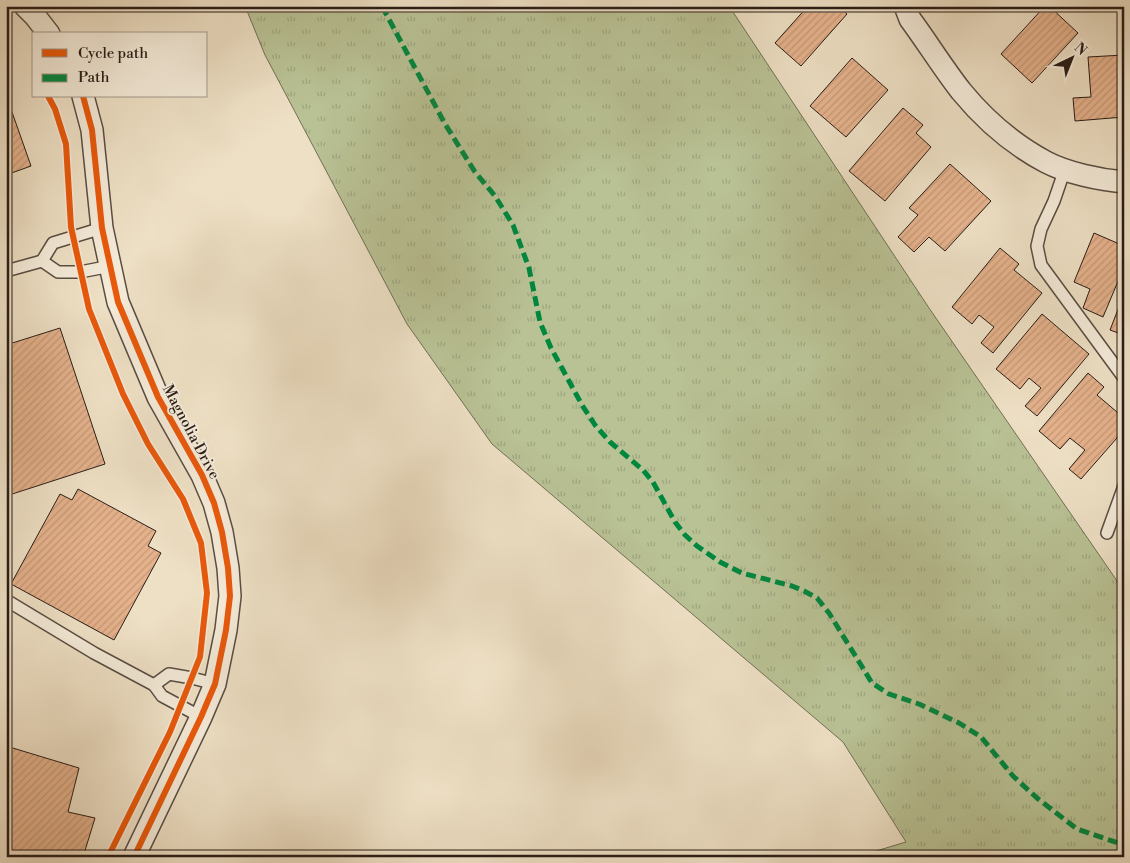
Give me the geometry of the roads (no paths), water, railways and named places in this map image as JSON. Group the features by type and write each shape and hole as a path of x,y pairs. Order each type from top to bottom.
{"street":[{"path":"25,6 47,32"},
{"path":"905,6 910,18 962,91 1004,134 1047,162 1065,169 1124,182"},
{"name":"Magnolia Drive","path":"84,98 92,130 102,228 118,302 158,397 202,475 214,503 222,532 230,596 226,630 215,684 134,857"}],"lane":[{"path":"1065,169 1054,201 1041,229 1037,246 1041,265 1124,378"},
{"path":"6,271 42,261 53,243 102,228"},
{"path":"42,261 58,272 80,272 111,266"},
{"path":"1106,533 1124,486"},
{"path":"6,600 94,653 154,685 162,696 201,716"},
{"path":"154,685 170,674 215,684"}]}
